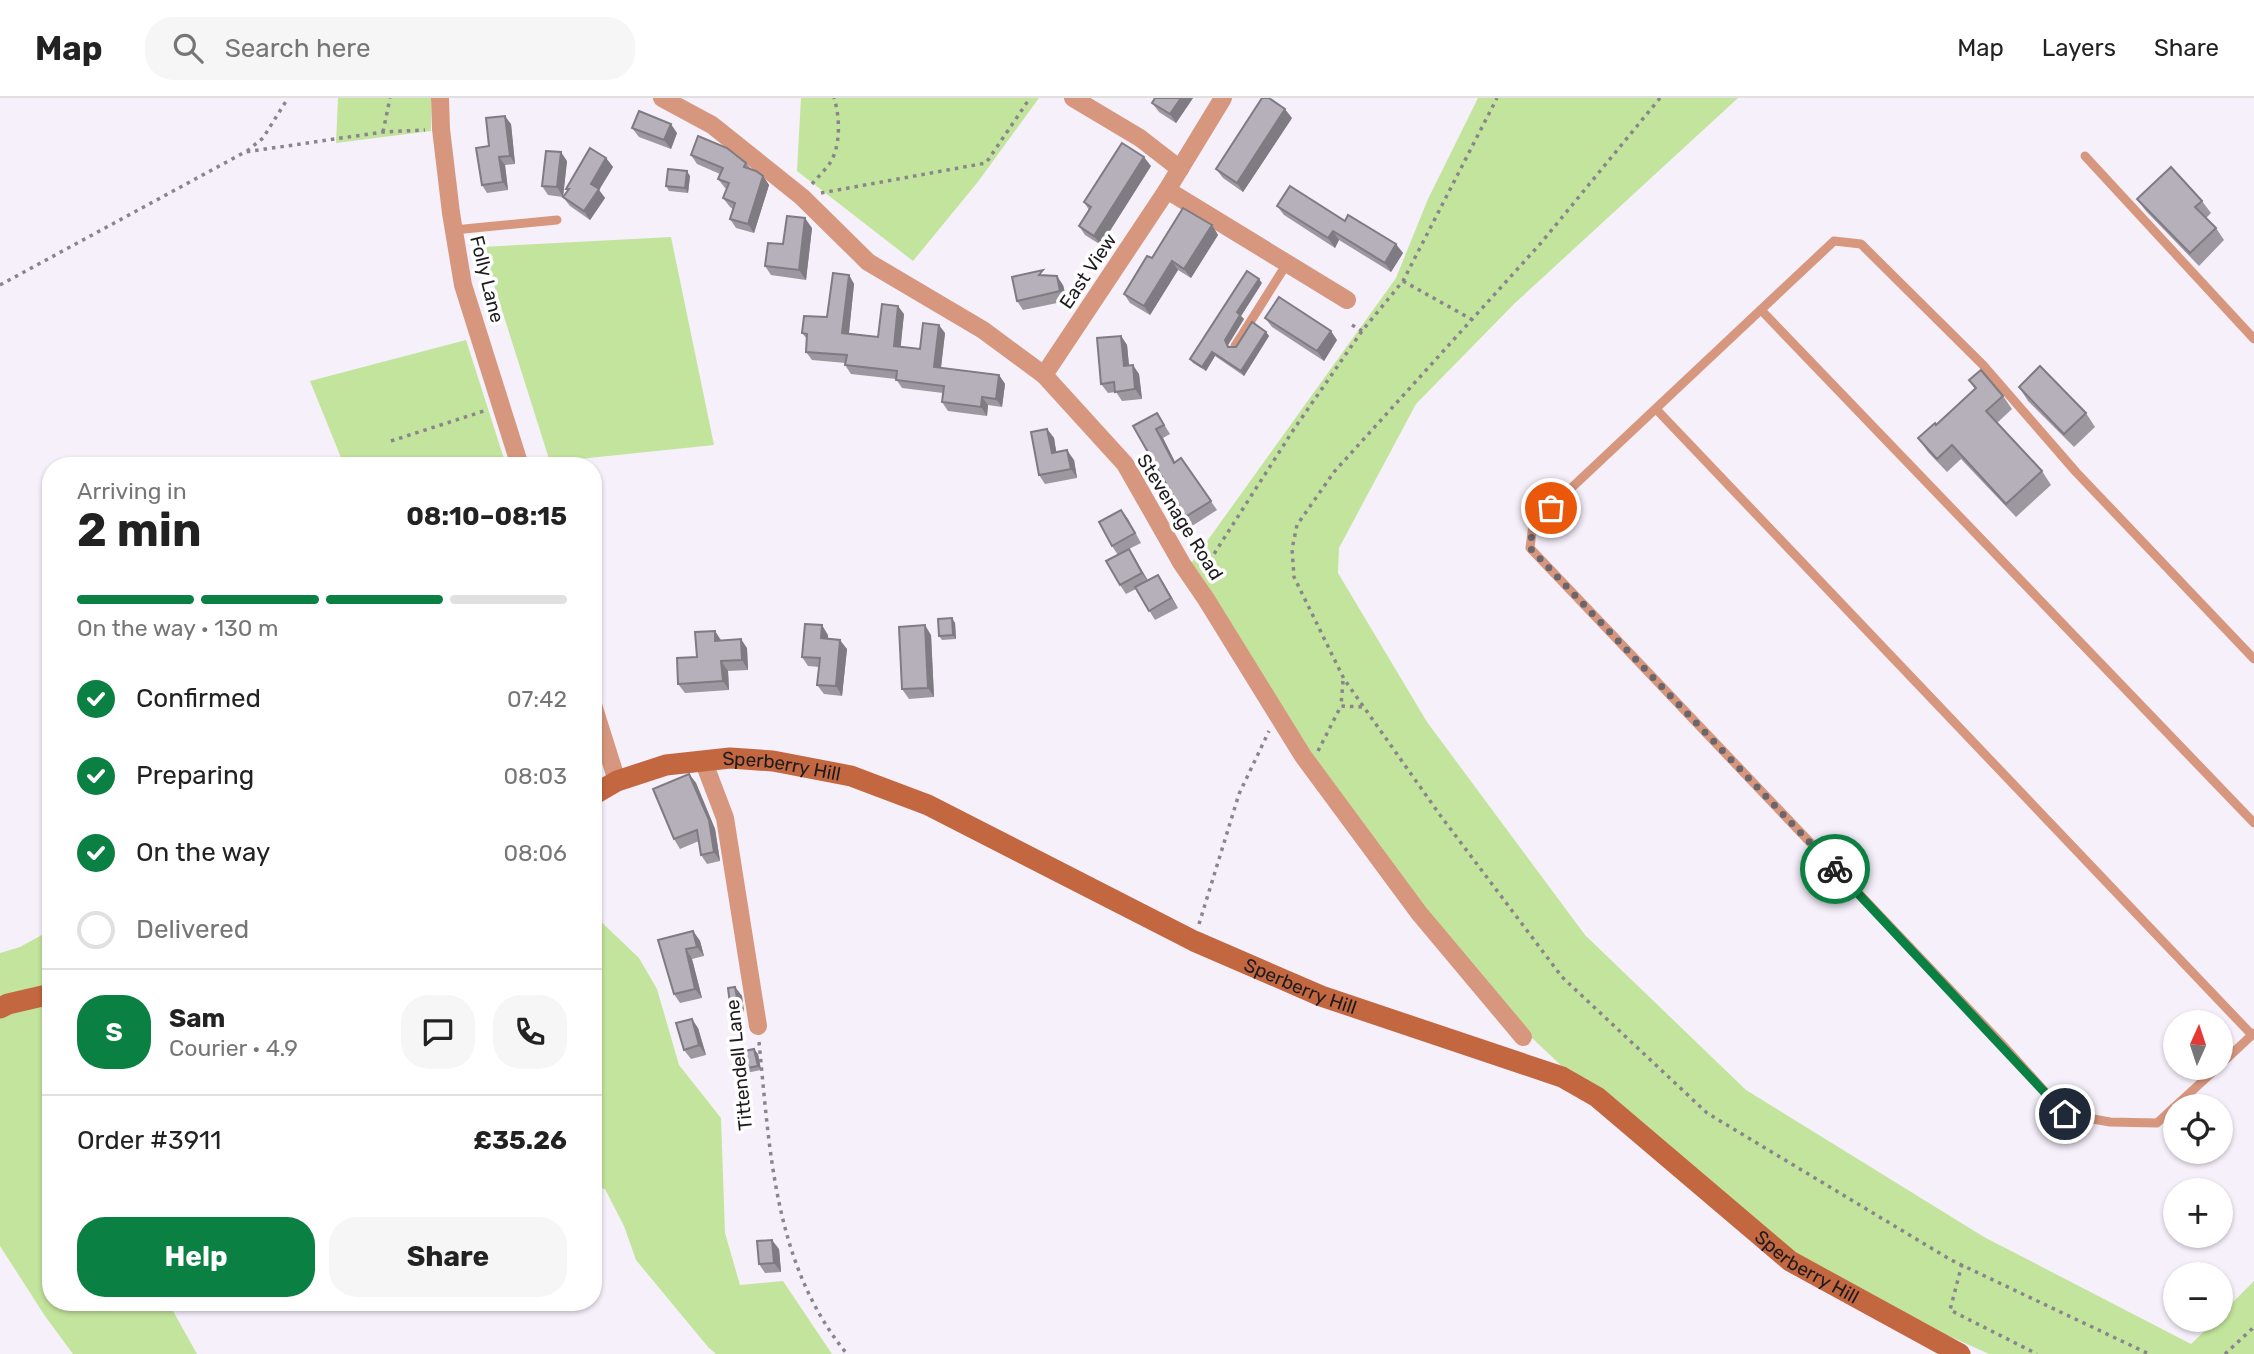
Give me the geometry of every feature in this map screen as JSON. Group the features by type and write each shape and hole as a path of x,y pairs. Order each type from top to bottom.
{"street":[{"name":"Folly Lane","path":"440,98 441,129 463,285 517,457"},
{"name":"Stevenage Road","path":"663,98 712,125 802,197 868,262 983,330 1044,375 1125,464 1182,564 1276,716 1419,913 1523,1037"},
{"path":"1073,98 1140,138 1180,169"},
{"name":"East View","path":"1044,375 1167,190 1223,98"},
{"path":"1167,190 1347,300"},
{"path":"602,734 617,781"},
{"name":"Sperberry Hill","path":"602,790 617,781 666,765 730,758 773,761 851,776 928,805 1194,941 1321,996 1562,1077 1597,1097 1790,1261 1960,1354"},
{"name":"Tittendell Lane","path":"703,760 725,818 758,1026"},
{"path":"0,1008 42,996"}],"lane":[{"path":"2085,156 2254,339"},
{"path":"454,230 558,220"},
{"path":"2204,1080 2157,1123 2110,1122 2065,1114 1530,548 1533,524 1834,241 1861,244 1983,365 2076,472 2254,659"},
{"path":"1235,346 1286,265"},
{"path":"1761,310 2254,823"},
{"path":"1656,409 2253,1034 2233,1053"}],"path":[{"path":"0,285 245,152 263,138 288,98"},
{"path":"383,132 390,98"},
{"path":"802,197 832,160 838,136 838,109 834,98"},
{"path":"802,197 986,163 1030,98"},
{"path":"1202,573 1294,429 1362,331 1403,281 1497,98"},
{"path":"1660,98 1541,243 1335,472 1297,525 1292,549 1294,577 1344,678 1440,815 1562,977 1697,1104 1718,1120 1962,1264 2149,1354"},
{"path":"245,152 383,132 441,129"},
{"path":"1403,281 1471,319"},
{"path":"1352,325 1362,331"},
{"path":"391,442 503,406"},
{"path":"1311,765 1341,706 1344,678"},
{"path":"1341,706 1364,707"},
{"path":"1194,941 1240,794 1276,716"},
{"name":"Tittendell Lane","path":"758,1026 772,1174 786,1233 808,1293 847,1354"},
{"path":"1962,1264 1950,1310 2037,1354"},
{"path":"2225,1354 2254,1327"}],"green space":[{"path":"338,98 431,98 431,131 336,143"},
{"path":"801,98 1039,98 977,183 913,261 797,171"},
{"path":"1478,98 1738,98 1514,304 1416,404 1339,548 1338,573 1427,722 1585,935 1746,1090 1984,1237 2163,1330 2163,1332 2191,1344 2204,1332 2233,1332 2233,1302 2254,1281 2254,1354 1989,1354 1947,1335 1793,1252 1567,1071 1532,1038 1423,909 1299,742 1190,565 1396,278 1428,199"},
{"path":"671,237 714,445 598,457 548,457 482,247"},
{"path":"466,340 503,457 341,457 310,381"},
{"path":"602,923 639,958 657,989 679,1065 721,1118 725,1233 740,1285 783,1281 832,1354 716,1354 636,1260 624,1226 605,1189 602,1188"},
{"path":"42,935 42,1311 173,1311 197,1354 73,1354 45,1316 0,1246 0,953 20,947"}],"building":[{"path":"1155,98 1181,98 1170,114 1152,103"},
{"path":"1262,98 1269,98 1285,109 1237,183 1216,169"},
{"path":"639,111 671,124 664,140 632,128"},
{"path":"505,116 510,156 499,157 503,182 482,185 476,148 489,146 486,118"},
{"path":"698,136 727,148 746,163 744,167 763,176 748,224 730,219 735,203 723,198 729,183 718,179 723,168 691,155"},
{"path":"1122,143 1144,157 1094,236 1079,226 1091,207 1084,202"},
{"path":"590,148 606,158 591,184 599,189 584,211 563,197"},
{"path":"546,151 561,152 557,187 542,186"},
{"path":"2171,167 2202,201 2195,207 2216,228 2190,253 2137,199"},
{"path":"668,169 687,171 685,188 666,186"},
{"path":"1290,186 1345,221 1348,215 1396,244 1385,263 1333,231 1328,238 1277,206"},
{"path":"1183,208 1212,225 1184,269 1172,261 1144,306 1124,294 1147,256 1152,258"},
{"path":"787,216 805,218 799,270 765,266 768,243 783,244"},
{"path":"1043,270 1039,275 1057,276 1060,291 1017,301 1012,277"},
{"path":"1247,271 1259,279 1237,312 1240,315 1225,340 1228,347 1236,347 1252,322 1266,332 1241,371 1212,352 1202,367 1190,359"},
{"path":"833,273 849,275 842,333 878,337 882,304 898,306 894,346 920,349 923,323 939,325 934,367 999,375 996,399 982,397 981,407 942,402 944,386 896,380 897,371 845,365 847,355 806,352 807,334 802,333 804,316 827,317"},
{"path":"1279,297 1331,331 1317,351 1265,318"},
{"path":"1121,336 1124,366 1133,365 1135,389 1115,392 1114,382 1101,384 1097,338"},
{"path":"2040,366 2086,413 2064,434 2019,387"},
{"path":"1981,370 2003,396 1986,411 2042,471 2006,504 1952,445 1937,459 1918,438 1976,388 1969,380"},
{"path":"1157,413 1164,425 1156,429 1174,463 1181,458 1211,501 1185,517 1133,426"},
{"path":"1047,429 1052,453 1067,450 1071,469 1039,475 1031,432"},
{"path":"1121,510 1135,533 1112,546 1099,522"},
{"path":"1129,549 1142,573 1120,585 1106,561"},
{"path":"1158,575 1171,598 1149,611 1135,587"},
{"path":"952,618 953,635 939,636 938,619"},
{"path":"805,624 822,625 821,638 840,640 836,686 817,685 820,658 802,657"},
{"path":"925,625 928,688 902,689 899,627"},
{"path":"715,631 715,641 741,639 742,660 721,661 723,681 678,684 677,658 697,657 695,632"},
{"path":"689,774 709,820 714,852 701,855 697,830 674,839 653,789"},
{"path":"693,931 697,947 686,949 695,989 674,994 658,940"},
{"path":"735,987 738,1003 730,1004 728,988"},
{"path":"692,1019 699,1045 684,1050 676,1023"},
{"path":"754,1049 758,1066 742,1069 739,1052"},
{"path":"772,1240 774,1263 759,1264 757,1241"}],"way so far":[{"path":"1551,508 1533,524 1530,548 1835,869"}],"route":[{"path":"1835,869 2065,1114"}]}
